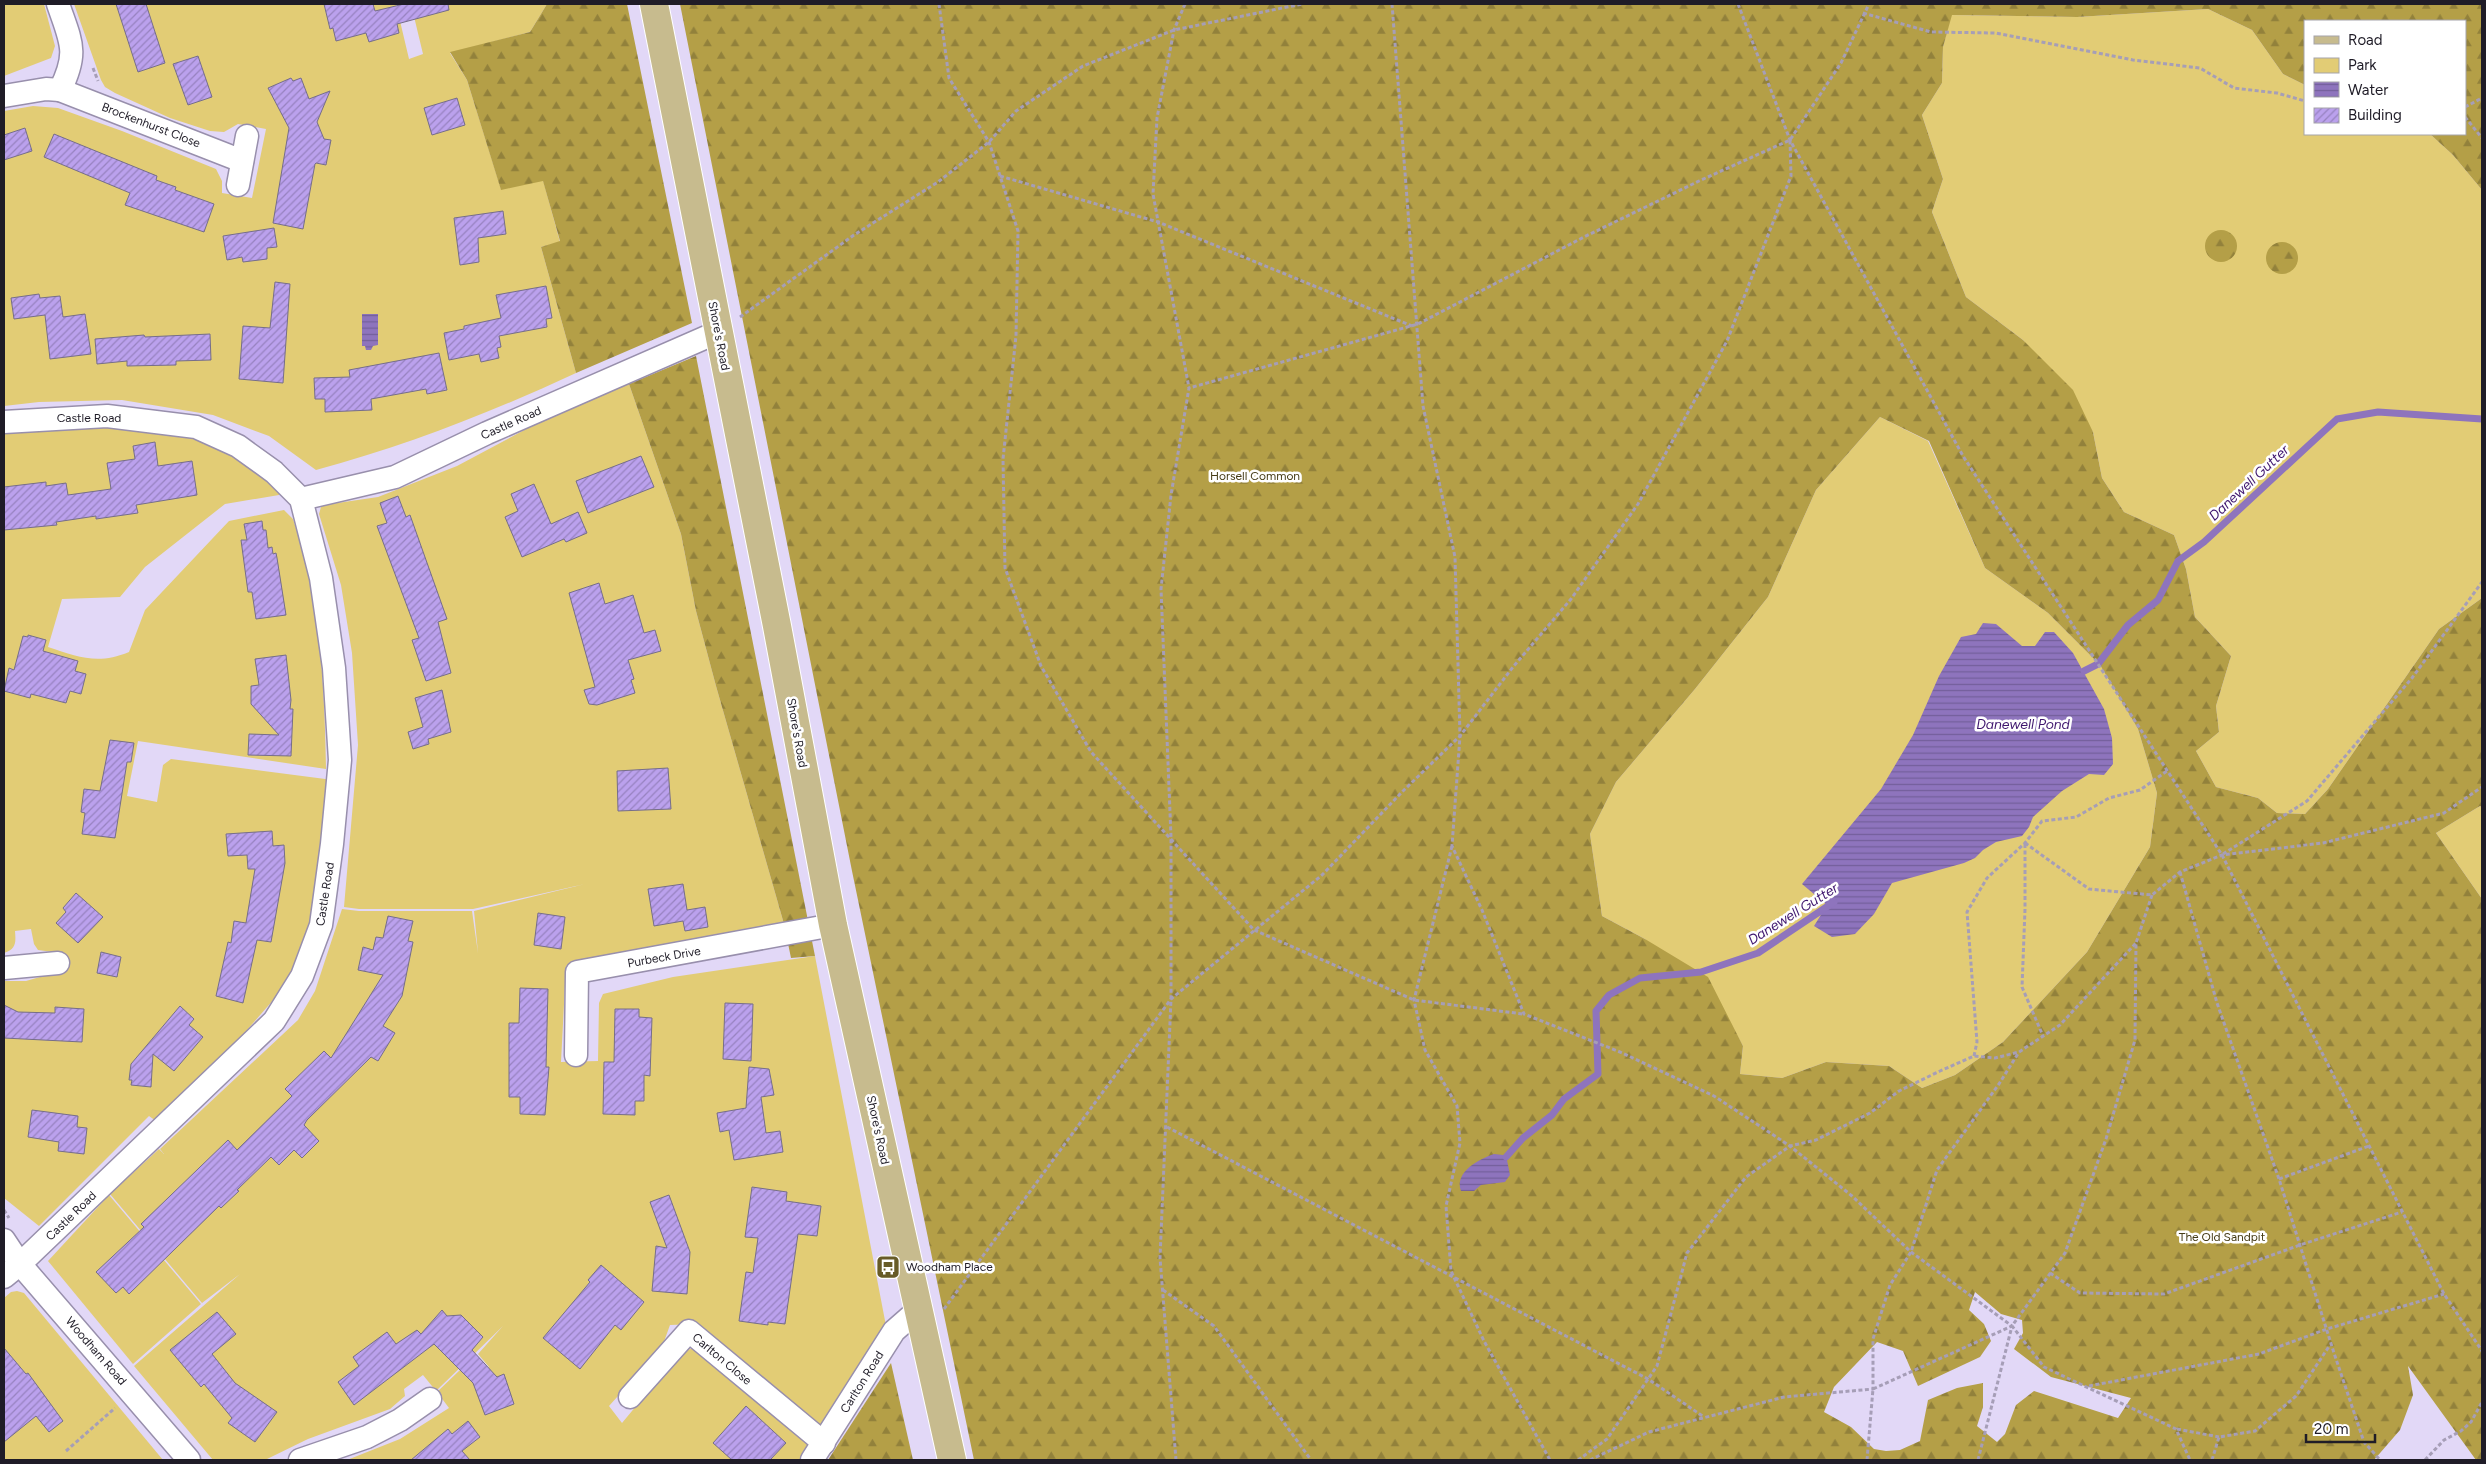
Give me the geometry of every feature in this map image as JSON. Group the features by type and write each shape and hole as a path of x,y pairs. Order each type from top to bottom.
{"main road":[{"name":"Shore's Road","path":"654,4 777,626 832,925 952,1460"}],"street":[{"path":"58,4 72,45 67,76 60,90"},
{"name":"Brockenhurst Close","path":"4,96 46,89 60,90 242,161"},
{"path":"238,185 247,136"},
{"name":"Castle Road","path":"300,499 394,477 487,433 718,332"},
{"name":"Castle Road","path":"4,422 107,416 196,427 238,446 274,472 300,499 322,578 334,668 340,760 322,916 313,951 302,976 274,1021 12,1271"},
{"name":"Purbeck Drive","path":"576,1055 577,972 832,925"},
{"path":"4,968 58,963"},
{"name":"Woodham Road","path":"4,1240 12,1271 134,1394 189,1460"},
{"name":"Carlton Road","path":"818,1452 894,1331 922,1322"},
{"name":"Carlton Close","path":"630,1397 689,1331 818,1452"},
{"path":"300,1460 367,1437 400,1420 430,1399"}],"path":[{"path":"939,4 949,78 989,142 1018,231 1016,336 1003,459 1005,568 1042,666 1091,752 1171,837 1254,930 1414,1000 1524,1014 1620,1052 1714,1096 1790,1146 1852,1196 1911,1252 2012,1326 2044,1367 2089,1386 2176,1429 2219,1437 2255,1431 2296,1396 2331,1344"},
{"path":"1176,1460 1160,1258 1171,999 1171,837 1161,589 1171,495 1189,388 1153,194 1157,118 1174,30 1185,4"},
{"path":"718,332 854,234 938,182 989,142 1016,111 1083,66 1174,30 1302,4"},
{"path":"1392,4 1423,406 1455,557 1460,736 1452,846 1414,1000 1425,1050 1456,1106 1460,1143 1446,1206 1451,1271 1484,1341 1550,1460"},
{"path":"1738,4 1790,140 1963,456 2222,855 2444,1294 2482,1351"},
{"path":"1189,388 1418,324 1699,180 1790,140 1841,63 1863,13 1869,4"},
{"path":"1863,13 1931,32 1996,33 2134,60 2200,68 2234,88 2277,93 2304,101"},
{"path":"2466,107 2482,98"},
{"path":"2466,118 2482,138"},
{"path":"922,1322 1171,999 1322,875 1403,791 1460,736 1513,667 1571,598 1638,504 1727,341 1791,176 1790,140"},
{"path":"1000,176 1158,222 1413,326"},
{"path":"1978,1460 2012,1326 2065,1253 2106,1139 2135,1040 2136,944 2152,895 2180,872 2222,855 2307,800 2412,678 2482,582"},
{"path":"1974,1056 1977,1042 1967,912 1987,878 2025,843 2042,821 2076,817 2109,798 2140,790 2167,771"},
{"path":"2222,855 2323,843 2444,813 2482,787"},
{"path":"2025,843 2089,889 2152,895"},
{"path":"2025,843 2026,909 2022,987 2043,1036"},
{"path":"1452,846 1482,910 1524,1014"},
{"path":"2180,872 2216,1003 2278,1179 2364,1442 2380,1460"},
{"path":"1578,1460 1607,1439 1657,1366 1687,1253 1746,1177 1790,1146 1816,1140 1870,1113 1899,1091 1974,1056 1994,1058 2020,1052 2060,1025 2136,944"},
{"path":"1867,1460 1873,1389 1874,1339 1890,1285 1911,1252 1937,1170 2020,1052"},
{"path":"1166,1127 1648,1379 1705,1418"},
{"path":"2278,1179 2369,1146"},
{"path":"2050,1273 2080,1293 2164,1294 2300,1245 2402,1212"},
{"path":"1162,1290 1214,1326 1311,1460"},
{"path":"2089,1386 2259,1354 2326,1330 2444,1294"},
{"path":"1590,1460 1649,1432 1784,1397 1873,1389 2012,1326"},
{"path":"66,1451 134,1394"},
{"path":"2425,1460 2444,1440 2461,1431 2471,1422 2482,1402"},
{"path":"2176,1429 2190,1460"},
{"path":"2212,1460 2219,1437"}],"green space":[{"path":"4,4 44,4 55,46 51,58 4,76"},
{"path":"74,4 396,4 409,59 423,54 411,4 547,4 530,32 450,53 467,80 501,189 543,180 560,242 541,247 576,373 513,401 416,439 316,470 269,436 213,415 122,400 39,402 4,406 4,111 33,106 58,108 122,131 216,169 222,181 222,193 252,198 266,129 238,124 224,132 210,131 170,118 105,87"},
{"path":"547,4 627,4 692,323 576,373 541,247 560,241 543,181 501,190 467,80 450,52 530,32"},
{"name":"Horsell Common","path":"680,4 2482,4 2482,190 2453,155 2431,135 2466,135 2466,20 2304,20 2304,84 2283,74 2252,30 2208,9 2077,17 1952,15 1943,47 1942,83 1922,115 1943,179 1932,212 1966,297 2023,340 2073,390 2093,432 2102,478 2124,512 2174,535 2186,569 2195,617 2231,656 2216,706 2219,732 2196,751 2216,787 2258,798 2277,813 2305,814 2328,789 2439,629 2482,598 2482,807 2480,806 2436,833 2482,899 2482,1460 2476,1460 2408,1366 2413,1395 2400,1430 2374,1460 974,1460 852,871","holes":["1880,417 1929,441 1985,568 2048,613 2100,665 2138,729 2157,793 2150,847 2087,952 2003,1042 1955,1075 1922,1088 1889,1066 1826,1062 1782,1078 1740,1074 1743,1046 1708,977 1645,939 1602,916 1590,834 1616,782 1695,689 1768,597 1816,490","1975,1292 2001,1314 2022,1320 2023,1333 2014,1349 2051,1377 2131,1398 2118,1418 2034,1391 2016,1405 2005,1434 1997,1442 1977,1426 1983,1407 1983,1383 1957,1388 1928,1400 1920,1441 1900,1450 1886,1451 1874,1449 1851,1427 1824,1412 1834,1387 1877,1342 1903,1351 1918,1386 1980,1357 1991,1341 1984,1324 1969,1310"]},
{"path":"2208,9 2252,30 2283,74 2304,84 2304,135 2431,135 2453,155 2482,190 2482,598 2439,629 2328,789 2305,814 2277,813 2258,798 2216,787 2196,751 2219,732 2216,706 2231,656 2195,617 2186,569 2174,535 2124,512 2102,478 2093,432 2023,340 1966,297 1932,212 1943,179 1922,115 1942,83 1943,47 1951,15 2077,17"},
{"path":"2221,230 2227,231 2232,235 2236,240 2236,252 2232,257 2227,261 2221,262 2215,261 2210,257 2206,252 2205,246 2206,240 2210,235 2215,231"},
{"path":"2282,242 2288,243 2293,247 2297,252 2297,264 2293,269 2288,273 2282,274 2276,273 2271,269 2267,264 2266,258 2267,252 2271,247 2276,243"},
{"path":"696,356 815,956 791,958 784,924 696,611 681,534 629,384"},
{"path":"629,384 681,534 696,611 784,924 566,966 561,1062 598,1061 599,1003 603,994 673,977 815,956 887,1331 821,1430 698,1324 670,1325 662,1347 609,1406 622,1423 681,1352 697,1347 812,1443 801,1460 347,1460 400,1439 449,1408 437,1392 460,1370 472,1382 489,1367 478,1354 503,1326 436,1391 423,1375 404,1389 405,1396 390,1409 308,1439 265,1460 213,1460 134,1366 240,1274 202,1303 110,1194 159,1149 164,1154 160,1149 298,1020 315,991 342,909 359,911 472,911 478,953 474,911 585,884 473,909 359,909 344,907 358,745 352,653 341,585 319,514 321,507 378,497 457,466 543,420"},
{"path":"1880,417 1928,441 1985,568 2048,613 2100,665 2138,729 2157,793 2150,847 2087,952 2003,1042 1955,1075 1922,1088 1889,1066 1826,1062 1782,1078 1740,1074 1743,1046 1725,1014 1645,939 1602,916 1590,834 1616,782 1695,689 1768,597 1816,490"},
{"path":"68,424 195,432 236,451 279,489 279,495 225,504 145,567 120,597 62,599 48,647 69,654 98,659 129,652 145,610 229,521 284,510 293,519 307,565 315,605 322,675 326,769 138,741 127,796 157,802 163,765 171,759 333,780 320,887 304,955 282,990 240,1038 156,1121 149,1116 39,1226 4,1198 4,981 26,981 61,971 60,953 38,950 34,944 31,929 15,931 13,947 4,953 4,430"},
{"path":"2480,806 2482,807 2482,899 2436,833"},
{"path":"109,1195 201,1304 133,1364 48,1261"},
{"path":"11,1292 24,1293 163,1460 4,1460 4,1298"},
{"path":"891,1363 913,1460 828,1460"}],"water":[{"path":"362,314 378,314 378,345 373,346 371,350 366,350 365,346 362,346"},
{"name":"Danewell Pond","path":"1983,623 1996,624 2022,646 2035,646 2045,632 2054,632 2073,653 2104,709 2112,738 2113,764 2104,775 2089,774 2062,791 2033,817 2029,827 2022,836 1996,842 1983,850 1975,858 1964,863 1892,883 1874,914 1855,934 1832,937 1814,926 1827,905 1802,884 1881,789 1913,735 1939,676 1961,637 1976,634"},
{"path":"1494,1154 1503,1155 1507,1160 1510,1175 1505,1182 1481,1185 1474,1191 1461,1191 1460,1184 1464,1172 1475,1163"}],"building":[{"path":"116,4 146,4 165,63 138,72"},
{"path":"324,4 373,4 375,11 404,4 448,4 449,10 397,24 399,33 369,42 366,33 336,41 333,28 330,29"},
{"path":"198,56 212,97 188,105 173,64"},
{"path":"291,78 293,81 301,78 309,99 330,91 317,122 324,139 331,140 326,165 315,164 303,229 273,223 289,128 268,88"},
{"path":"457,98 465,125 432,135 424,108"},
{"path":"25,128 32,151 4,160 4,135"},
{"path":"54,134 157,176 156,180 176,187 175,190 214,204 204,232 125,205 130,193 44,157"},
{"path":"503,211 506,234 478,238 479,262 460,265 454,218"},
{"path":"274,228 277,247 267,248 267,259 243,262 242,257 227,260 223,236"},
{"path":"275,282 290,284 283,383 239,379 243,326 270,328"},
{"path":"546,286 552,318 546,319 547,327 499,336 501,347 497,348 499,358 481,362 479,354 449,360 444,333 464,329 464,326 501,318 496,295"},
{"path":"39,294 40,298 60,296 63,317 85,314 91,354 50,359 45,315 14,319 11,298"},
{"path":"210,334 211,360 176,361 176,365 127,366 127,361 97,364 95,339 144,335 145,337"},
{"path":"439,353 447,390 427,394 426,389 371,399 372,410 325,412 325,399 315,399 314,378 350,377 349,370"},
{"path":"155,442 158,466 192,461 197,495 136,505 138,513 96,519 96,516 56,522 57,525 4,530 4,487 46,482 46,486 66,483 68,495 111,489 107,463 135,459 133,446"},
{"path":"641,456 654,487 588,513 576,481"},
{"path":"534,484 551,524 578,512 587,533 566,542 564,539 522,557 505,517 518,511 511,494"},
{"path":"398,496 406,517 410,515 447,619 438,622 451,673 426,681 412,640 419,638 377,526 387,523 380,503"},
{"path":"262,521 263,530 266,530 268,548 272,547 273,554 276,553 286,615 256,619 252,592 248,592 241,540 247,540 244,524"},
{"path":"599,583 605,604 633,595 644,633 655,630 661,651 628,660 634,679 631,680 635,693 597,705 589,704 584,690 595,687 569,593"},
{"path":"28,635 46,640 43,651 78,661 75,671 86,674 81,694 70,691 66,703 31,694 30,698 4,691 9,668 14,670 23,636 28,637"},
{"path":"286,655 291,700 290,709 293,709 291,756 248,755 249,734 279,735 251,704 251,686 259,685 255,659"},
{"path":"442,690 451,732 428,739 429,744 413,749 408,732 423,727 415,698"},
{"path":"110,740 134,743 131,762 127,762 115,838 82,834 85,813 81,812 84,789 100,791"},
{"path":"668,768 671,809 618,811 617,771"},
{"path":"272,831 273,846 284,845 285,863 271,942 257,940 243,1003 216,996 228,942 231,943 234,921 246,923 255,869 248,869 247,855 228,856 226,834"},
{"path":"683,884 687,910 705,907 708,927 685,931 683,921 654,926 648,889"},
{"path":"76,893 103,917 78,943 56,923 66,912 63,908"},
{"path":"538,913 565,917 561,949 534,945"},
{"path":"388,916 413,921 408,941 413,942 402,996 383,1026 395,1033 378,1061 371,1057 307,1120 304,1125 319,1141 302,1158 294,1150 279,1165 271,1157 237,1190 239,1191 221,1208 219,1206 129,1294 123,1287 116,1293 96,1272 144,1227 141,1224 228,1140 237,1150 292,1096 285,1089 324,1051 331,1058 383,975 358,970 363,947 373,950 376,937 383,938"},
{"path":"101,952 121,957 117,977 97,973"},
{"path":"520,988 548,989 546,1067 549,1067 545,1115 520,1114 520,1097 509,1097 509,1023 519,1023"},
{"path":"725,1003 753,1004 751,1061 723,1059"},
{"path":"4,1005 18,1012 55,1013 55,1007 84,1009 82,1042 4,1038"},
{"path":"180,1006 194,1019 189,1025 203,1037 174,1071 153,1054 151,1087 131,1085 132,1080 129,1080 131,1064"},
{"path":"615,1009 639,1009 639,1017 652,1018 650,1076 644,1075 644,1101 635,1101 635,1115 603,1114 604,1062 614,1062"},
{"path":"749,1067 769,1069 774,1095 761,1097 766,1133 780,1131 783,1152 734,1160 729,1130 720,1132 717,1113 746,1108"},
{"path":"32,1110 78,1116 77,1127 87,1128 84,1154 58,1151 59,1142 28,1137"},
{"path":"752,1187 787,1192 786,1201 821,1206 817,1236 798,1234 785,1324 768,1322 768,1325 739,1321 746,1272 753,1273 758,1238 745,1237"},
{"path":"669,1195 690,1252 687,1294 652,1291 656,1246 667,1248 650,1202"},
{"path":"601,1265 644,1302 621,1330 615,1325 580,1369 543,1338 590,1282 588,1280"},
{"path":"442,1310 447,1316 461,1315 483,1337 472,1350 497,1377 504,1374 514,1404 485,1415 473,1383 434,1344 354,1405 338,1382 359,1366 353,1357 387,1332 396,1344 417,1330 421,1334"},
{"path":"217,1312 236,1334 212,1354 235,1383 277,1412 255,1442 228,1423 232,1418 204,1384 201,1387 170,1350"},
{"path":"4,1348 26,1374 28,1373 63,1421 49,1432 36,1416 4,1442"},
{"path":"746,1406 786,1443 770,1460 732,1460 713,1443"},
{"path":"468,1421 480,1437 462,1451 470,1460 411,1460 448,1429 452,1434"}],"waterway":[{"name":"Danewell Gutter","path":"2084,671 2098,664 2128,625 2158,600 2178,561 2204,542 2337,419 2378,412 2482,419"},
{"name":"Danewell Gutter","path":"1506,1157 1523,1138 1552,1115 1564,1099 1598,1074 1596,1011 1609,995 1640,978 1701,972 1758,953 1834,902"}],"place":[{"name":"Woodham Place","path":"888,1267"}],"park label":[{"name":"The Old Sandpit","path":"2222,1237"}]}
